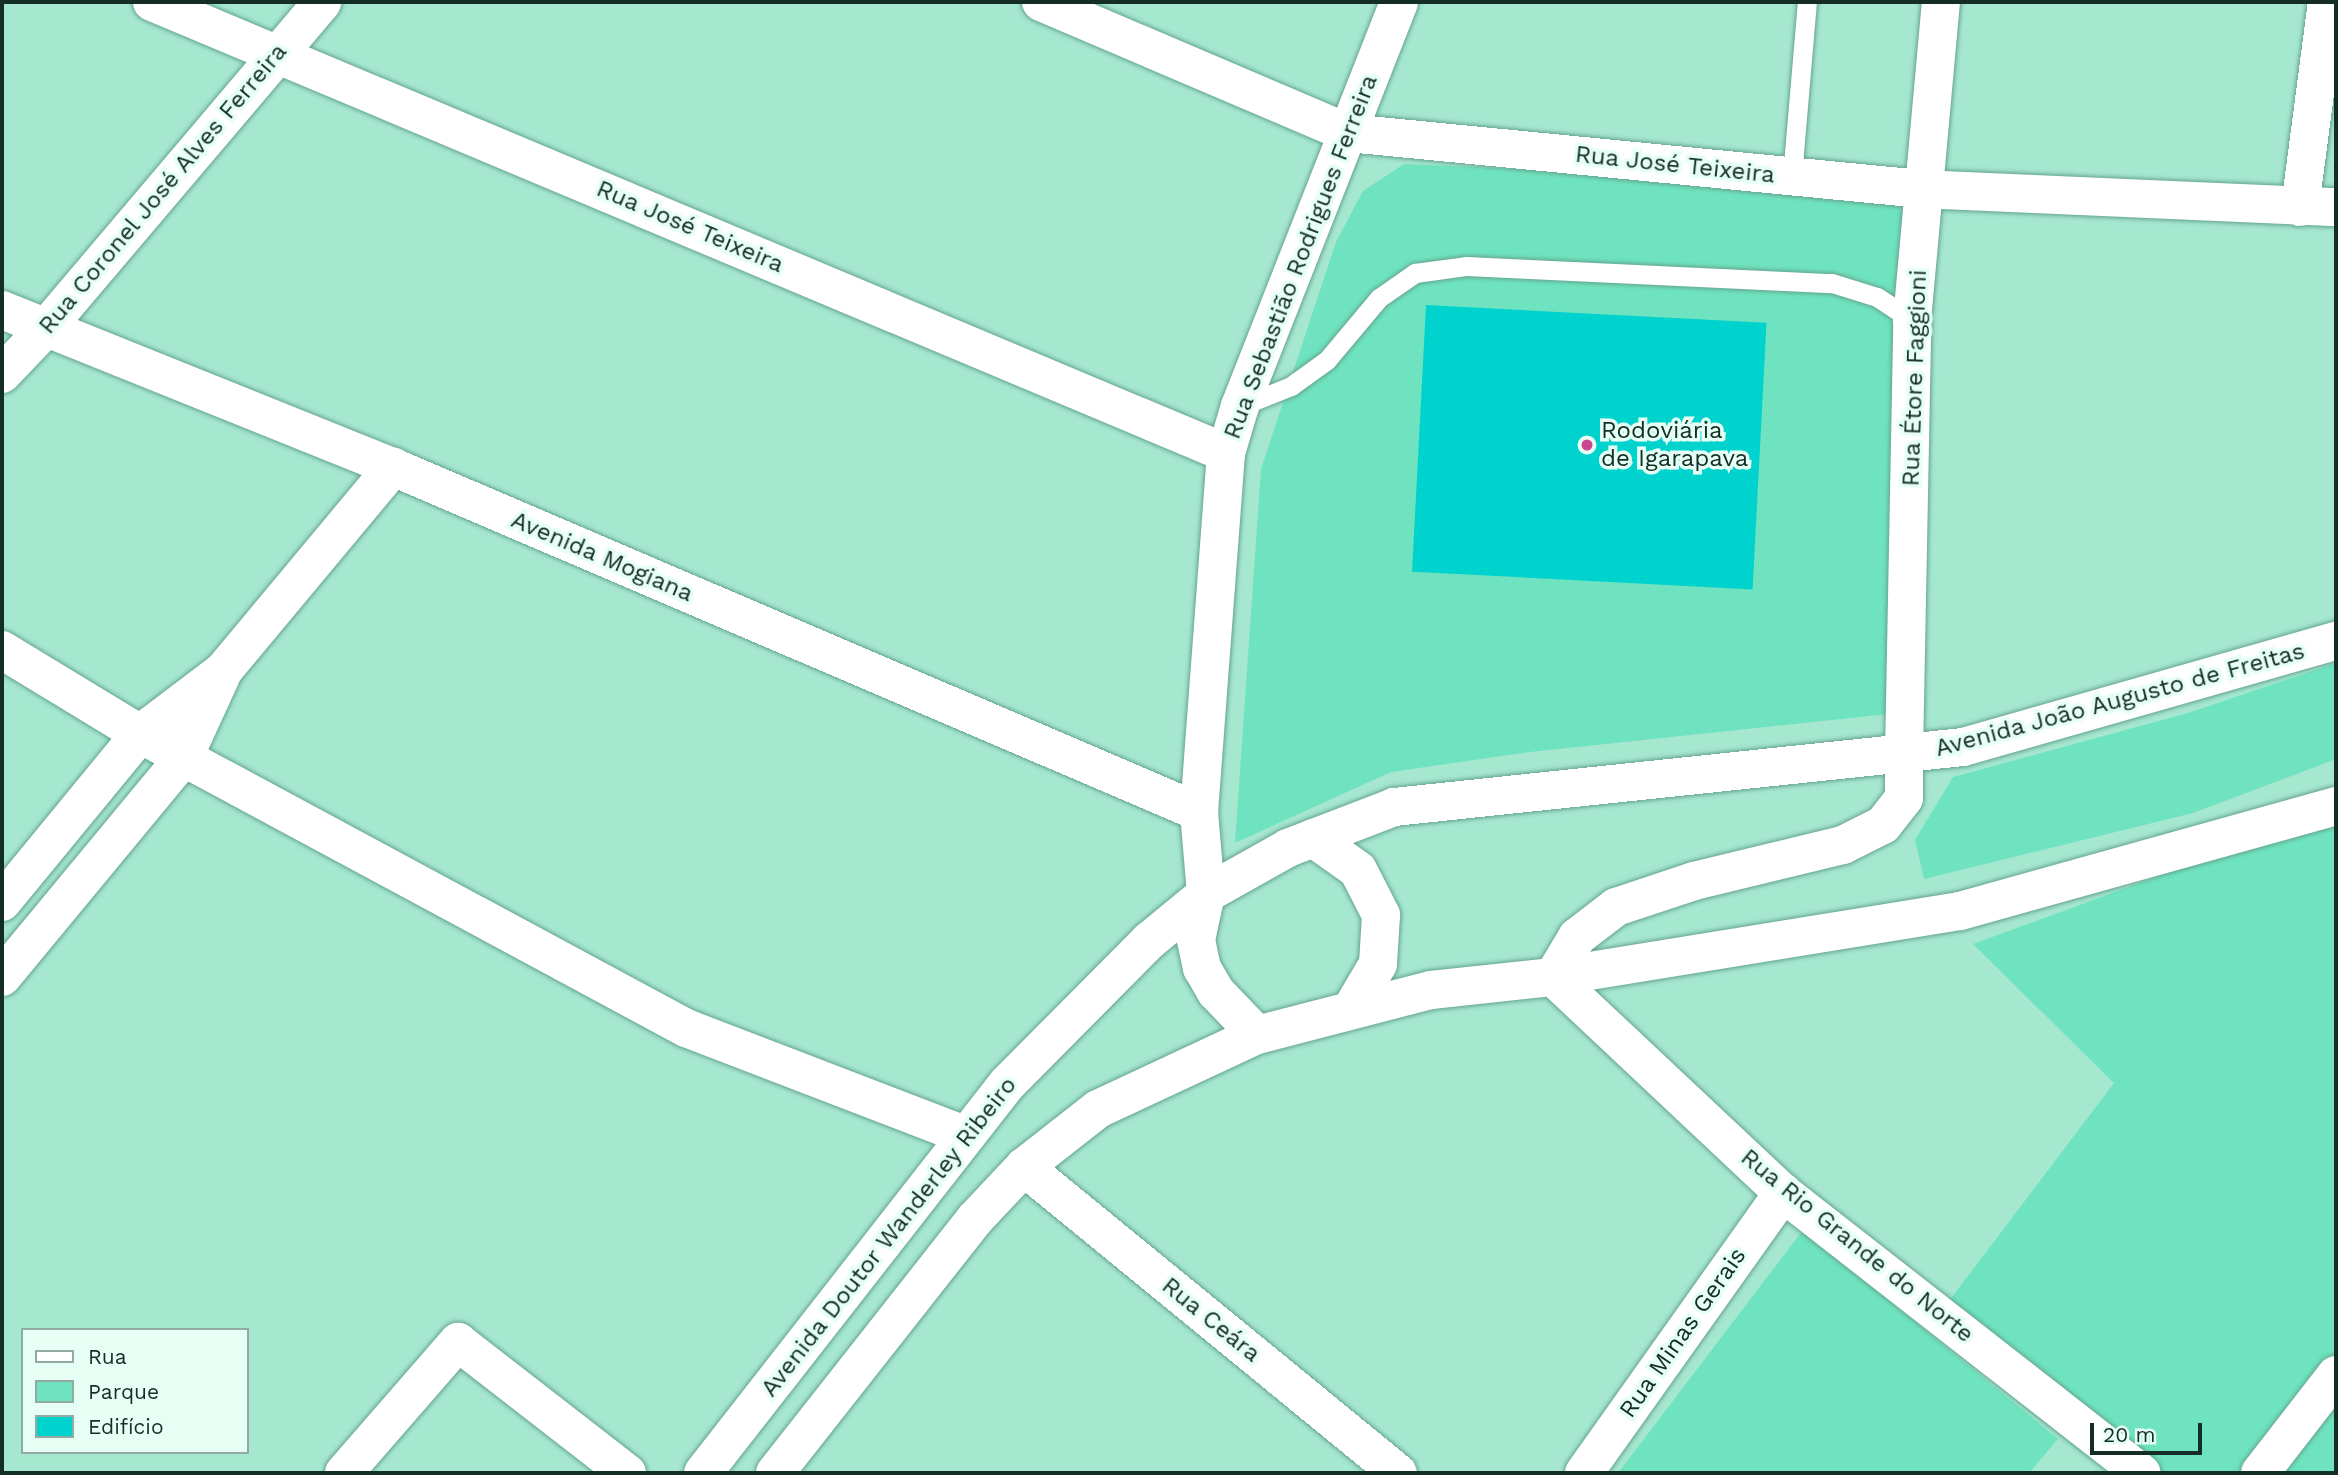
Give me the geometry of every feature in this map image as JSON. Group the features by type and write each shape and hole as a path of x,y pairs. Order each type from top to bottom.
{"street":[{"name":"Rua José Teixeira","path":"152,2 279,53 1226,453"},
{"name":"Rua Coronel José Alves Ferreira","path":"2,374 46,328 322,2"},
{"name":"Rua José Teixeira","path":"1041,2 1348,133 1921,189 2318,207"},
{"name":"Rua Sebastião Rodrigues Ferreira","path":"1206,894 1199,812 1226,453 1240,407 1399,2"},
{"name":"Rua Étore Faggioni","path":"1553,977 1577,937 1616,906 1694,881 1843,845 1883,825 1904,798 1912,320 1921,189 1941,2"},
{"path":"2318,207 2327,2"},
{"name":"Avenida Mogiana","path":"2,310 393,467 1199,812"},
{"path":"49,920 4,900 140,734 223,671 393,467"},
{"name":"Avenida João Augusto de Freitas","path":"1313,838 1394,807 1963,747 2336,642"},
{"path":"2,650 140,734 686,1028 965,1135"},
{"path":"2,977 184,757 223,671"},
{"path":"775,1473 975,1219 1024,1167 1098,1109 1257,1035 1352,1008 1431,990 1553,977 1960,911 2336,806"},
{"path":"1257,1035 1216,992 1202,968 1196,940 1199,913 1206,894 1313,838 1358,870 1381,915 1378,964 1352,1008"},
{"name":"Avenida Doutor Wanderley Ribeiro","path":"703,1473 1007,1084 1149,941 1206,894"},
{"name":"Rua Rio Grande do Norte","path":"1553,977 1783,1193 2142,1473"},
{"name":"Rua Ceára","path":"1024,1167 1398,1473"},
{"name":"Rua Minas Gerais","path":"1584,1473 1783,1193"},
{"path":"344,1473 458,1342 627,1473"},
{"path":"2260,1473 2336,1375"}],"lane":[{"path":"1792,176 1807,2"},
{"path":"1240,407 1291,386 1327,360 1379,298 1415,273 1466,266 1534,267 1832,283 1856,287 1912,320"}],"green space":[{"path":"1404,164 1882,185 1903,213 1907,712 1530,752 1391,772 1235,843 1261,469 1336,242 1363,191"},
{"path":"2336,663 2336,759 2193,813 1924,879 1915,840 1953,777 2188,713"},
{"path":"2336,811 2336,1473 2141,1473 1940,1313 2114,1083 1973,944"},
{"path":"1803,1230 2058,1439 2029,1473 1618,1473"}],"building":[{"name":"Rodoviária de Igarapava","path":"1426,305 1767,323 1753,589 1412,572"}],"place":[{"name":"Rodoviária de Igarapava","path":"1587,445"}]}
